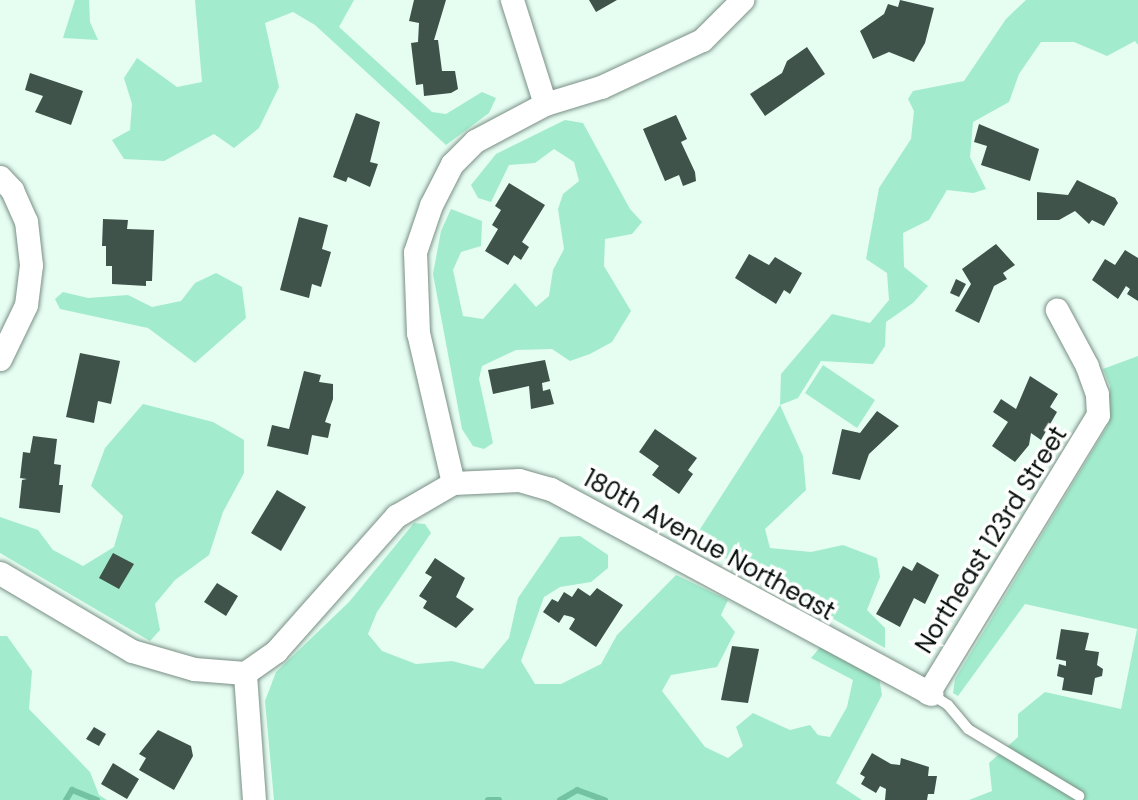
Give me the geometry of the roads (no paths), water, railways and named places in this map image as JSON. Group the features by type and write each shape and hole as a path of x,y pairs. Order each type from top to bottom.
{"street":[{"path":"512,0 545,104"},
{"path":"0,573 132,651 194,669 245,673 276,651 396,516 453,483 418,333 415,252 431,205 452,164 475,141 545,104 601,87 702,40 742,0"},
{"path":"0,177 12,190 26,221 31,265 26,305 0,359"},
{"name":"Northeast 123rd Street","path":"929,693 1098,415 1097,394 1087,366 1057,310"},
{"name":"180th Avenue Northeast","path":"453,483 519,480 551,489 929,693"},
{"path":"245,673 254,800"}],"lane":[{"path":"929,693 948,705 968,729 1079,796"}],"waterway":[{"path":"66,800 72,790 97,800"},
{"path":"560,800 577,790 605,800"},
{"path":"488,800 499,800"}]}
